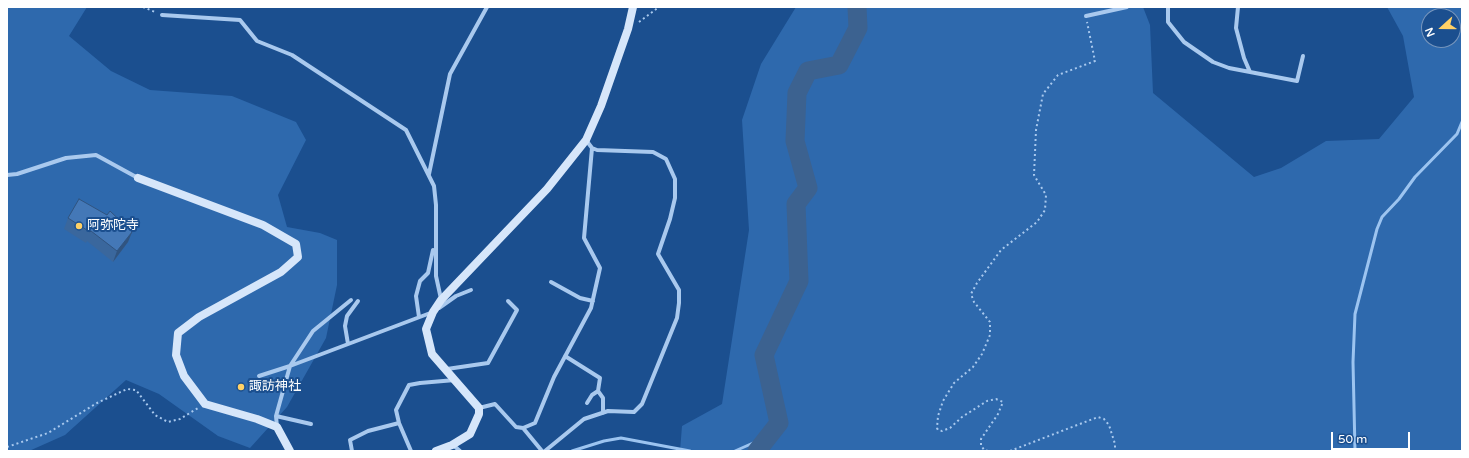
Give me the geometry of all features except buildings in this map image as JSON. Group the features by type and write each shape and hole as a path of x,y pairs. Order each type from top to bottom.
{"street":[{"path":"428,174 450,74 487,7"},
{"path":"436,451 470,434 479,414 479,408 447,369 432,354 426,329 433,312 441,300 547,189 586,140 601,106 628,29 633,7"},
{"path":"1086,16 1128,7"},
{"path":"1168,7 1168,22 1184,42 1213,62 1229,68 1297,81 1303,56"},
{"path":"1238,7 1236,28 1244,58 1250,72"},
{"path":"162,15 240,20 257,41 292,55 406,130 434,186 436,205 436,276 441,300"},
{"path":"479,408 495,404 516,427 523,428 535,423 554,377 591,308 600,268 584,238 592,148 586,140"},
{"path":"545,451 584,419 608,412 634,412 642,404 677,318 679,290 658,254 670,219 675,198 674,179 666,159 653,152 592,148"},
{"path":"7,175 17,174 66,158 96,155 138,178 263,225 296,244 298,257 281,272 199,317 178,334 176,355 184,376 204,404 257,419 278,427"},
{"path":"419,317 416,296 420,281 428,273 435,242"},
{"path":"551,282 580,298 593,301"},
{"path":"259,376 290,366 433,312 456,296 471,290"},
{"path":"290,451 278,427 276,416 290,366 313,331 351,300"},
{"path":"447,369 488,363 517,310 508,300"},
{"path":"348,344 345,326 347,316 358,301"},
{"path":"565,356 600,378 598,391 603,398 603,413"},
{"path":"411,451 399,423 396,410 409,385 420,382 455,380"},
{"path":"587,403 592,395 598,391"},
{"path":"276,416 311,424"},
{"path":"352,451 350,440 373,429 399,423"},
{"path":"523,428 542,451"},
{"path":"452,444 460,451"}],"path":[{"path":"143,7 162,15"},
{"path":"628,29 659,7"},
{"path":"988,451 984,450 981,445 981,439 998,414 1003,402 996,399 987,401 962,417 950,428 942,431 938,430 937,428 938,416 943,401 954,383 973,367 982,354 990,335 990,322 974,302 971,294 977,283 1001,250 1037,222 1045,210 1046,195 1034,175 1036,130 1043,94 1058,74 1095,61 1086,16"},
{"path":"7,447 48,433 67,423 97,403 127,389 136,390 155,415 168,422 180,419 204,404"},
{"path":"1010,451 1098,417 1104,419 1109,425 1115,444 1115,451"}],"shaded area":[{"path":"7,7 87,7 69,36 111,71 150,90 232,96 296,122 306,140 278,195 287,227 320,233 337,240 337,285 326,338 287,407 250,448 218,436 159,394 126,380 65,435 29,451 7,451"},
{"path":"796,7 1143,7 1150,25 1153,93 1254,177 1281,168 1326,141 1379,139 1414,97 1403,36 1387,7 1462,7 1462,451 680,451 682,426 722,404 749,230 742,120 761,64"}],"waterway":[{"path":"757,451 779,423 764,355 799,281 796,204 808,188 795,141 797,93 808,71 839,65 858,28 857,7"},
{"path":"1355,451 1353,362 1355,314 1377,229 1382,217 1399,199 1415,177 1457,134 1462,122"},
{"path":"735,451 769,436"},
{"path":"572,451 604,441 621,438 690,451"}],"place":[{"name":"阿弥陀寺","path":"79,226"},
{"name":"諏訪神社","path":"241,387"}]}
